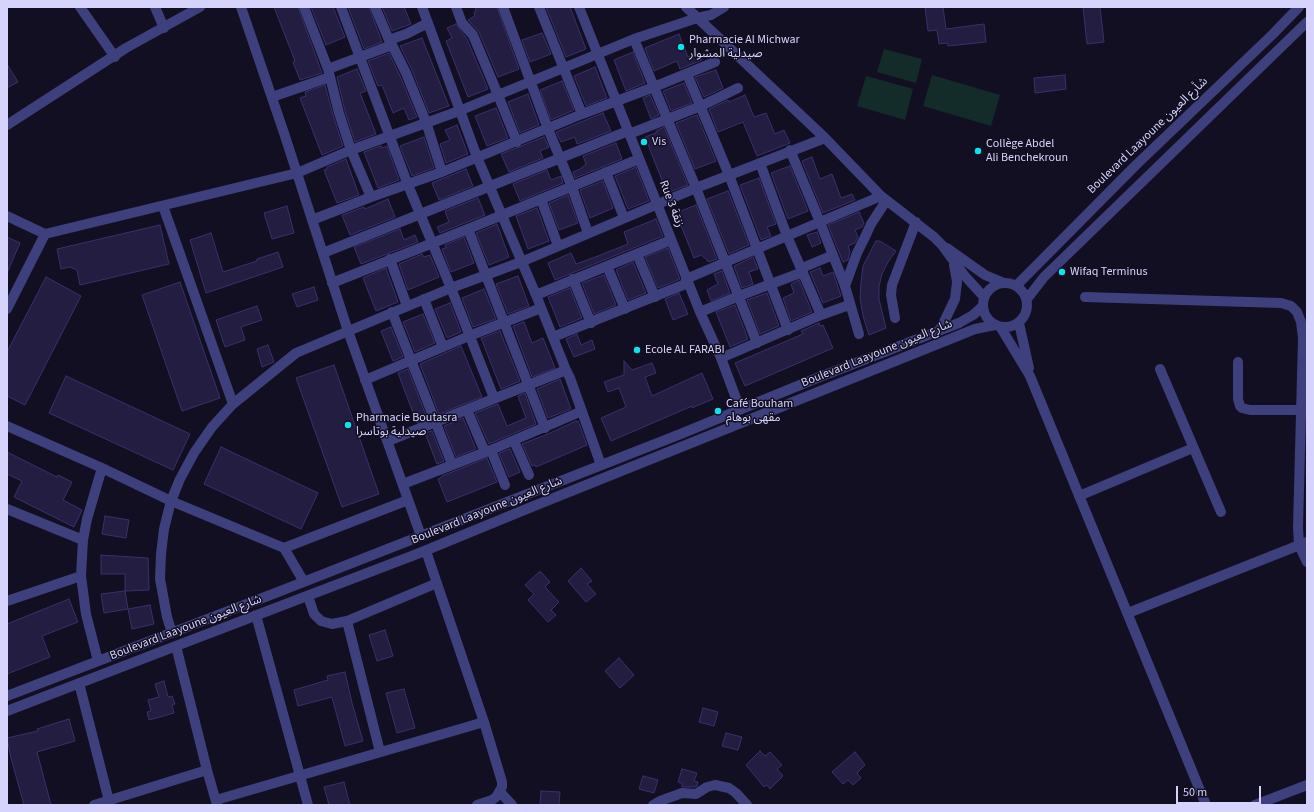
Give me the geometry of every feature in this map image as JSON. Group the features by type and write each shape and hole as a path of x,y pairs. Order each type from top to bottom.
{"street":[{"path":"80,7 115,57"},
{"path":"155,7 164,28"},
{"path":"7,124 115,57 138,41 200,7"},
{"path":"241,7 272,97 348,331 421,536"},
{"path":"304,7 329,73 339,113 351,150 371,197"},
{"path":"341,7 408,185 451,288 494,398"},
{"path":"374,7 406,73 426,122 442,172"},
{"path":"422,7 459,111 501,216 536,295 570,378 601,466"},
{"path":"456,7 462,23 473,35 517,142"},
{"path":"503,7 548,129 572,186 588,233"},
{"path":"539,7 582,114"},
{"name":"Rue 3 زنقة","path":"579,7 658,204 687,281 721,358 740,409"},
{"path":"686,7 825,138 884,198 934,236 984,302 986,317 998,326 1030,376 1206,805"},
{"path":"7,216 45,234 297,174 351,150 459,111 634,39 697,18 711,15 724,7"},
{"name":"Boulevard Laayoune شأرع العيون","path":"1016,286 1136,165 1273,34 1299,7"},
{"path":"1027,299 1044,277 1307,22"},
{"path":"272,97 329,73 428,24"},
{"path":"634,39 696,188 757,343"},
{"path":"312,220 442,172 582,114 688,74 715,62"},
{"path":"688,74 729,175 788,330"},
{"path":"323,253 489,185 701,106 738,88"},
{"path":"172,633 160,579 161,554 163,535 171,501 180,479 194,453 212,427 232,404 296,353 451,288 521,262 696,188 790,150 825,138"},
{"path":"790,150 845,286 849,305 859,334"},
{"path":"332,283 639,159"},
{"path":"760,163 788,236 821,315"},
{"path":"606,172 624,218"},
{"path":"553,337 655,297 725,262 757,248 884,198"},
{"path":"845,286 864,237 884,198"},
{"path":"541,199 558,246"},
{"path":"163,206 232,404"},
{"path":"895,318 892,302 892,285 916,222"},
{"path":"468,229 545,428"},
{"path":"7,309 45,234"},
{"path":"536,295 671,240"},
{"path":"942,245 984,275 1016,286 1023,291 1027,299 1027,310 1024,318 1019,323 1010,327 998,326"},
{"path":"637,254 655,297"},
{"path":"700,312 770,285 833,255"},
{"path":"390,260 408,306"},
{"path":"938,331 943,324 954,299 957,282 954,263"},
{"path":"607,266 625,309"},
{"path":"573,279 591,323"},
{"path":"984,302 989,290 996,285 1004,283"},
{"path":"1084,297 1281,303 1291,306 1297,312 1301,322 1303,338 1298,527 1307,562"},
{"path":"424,299 443,347"},
{"name":"Boulevard Laayoune شارع العيون","path":"7,696 601,466 740,409 938,331 966,319 984,302"},
{"path":"721,358 821,315 849,305"},
{"path":"365,380 469,336 541,308"},
{"path":"392,312 452,464"},
{"path":"1019,323 1030,376"},
{"name":"Boulevard Laayoune شارع العيون","path":"7,711 426,551 536,505 975,329 998,326"},
{"path":"1238,362 1238,399 1242,408 1250,410 1301,410"},
{"path":"1160,369 1221,512"},
{"path":"388,441 566,370"},
{"path":"467,410 505,485"},
{"path":"403,484 514,441 582,411"},
{"path":"7,426 102,468 171,501 284,548 304,582"},
{"path":"514,441 529,475"},
{"path":"1079,496 1193,448"},
{"path":"98,661 86,614 81,576 83,540 87,519 102,468"},
{"path":"284,548 408,500"},
{"path":"7,509 83,540"},
{"path":"1128,613 1303,543"},
{"path":"426,551 501,776 502,782 500,792 492,800 477,805"},
{"path":"7,601 81,576"},
{"path":"308,596 314,614 321,621 332,624 347,621 437,583"},
{"path":"256,615 308,805"},
{"path":"347,621 380,752"},
{"path":"176,646 207,770 217,803 300,776 484,722"},
{"path":"79,683 109,801"},
{"path":"94,805 207,770"},
{"path":"653,805 682,793 696,794 707,787 715,785 729,788 747,805"},
{"path":"1255,805 1307,785"},
{"path":"500,792 512,805"}],"green space":[{"path":"884,49 922,59 916,83 877,72"},
{"path":"932,75 1000,95 991,126 923,106"},
{"path":"866,76 913,89 905,120 857,106"}],"building":[{"path":"274,7 298,7 322,73 300,80 293,62 295,61"},
{"path":"311,7 333,7 345,37 326,45"},
{"path":"348,7 369,7 382,42 364,49"},
{"path":"382,7 404,7 411,24 392,31"},
{"path":"475,7 497,7 519,69 498,77 479,32 468,20 475,16"},
{"path":"546,7 570,7 586,49 566,57"},
{"path":"925,7 943,7 946,29 984,24 986,42 948,46 947,43 939,44 937,30 928,31"},
{"path":"1083,7 1100,7 1104,42 1087,44"},
{"path":"456,24 467,39 488,89 468,97 446,41 452,38 447,28"},
{"path":"542,33 551,54 530,62 522,40"},
{"path":"679,34 688,57 699,52 702,60 680,69 677,61 654,71 645,48"},
{"path":"422,38 449,106 429,113 412,70 400,46"},
{"path":"633,52 645,83 626,91 614,60"},
{"path":"389,53 417,117 409,120 404,108 393,113 382,85 378,86 368,61"},
{"path":"7,64 18,82 7,88"},
{"path":"595,67 607,98 586,106 574,76"},
{"path":"357,69 366,91 360,93 376,134 355,142 345,111 337,77"},
{"path":"716,70 723,88 704,97 695,77"},
{"path":"1065,75 1066,89 1035,93 1034,78"},
{"path":"562,81 574,110 551,120 540,90"},
{"path":"684,83 692,103 671,111 663,91"},
{"path":"325,85 343,146 322,155 300,98 306,96 305,92"},
{"path":"528,94 539,125 520,133 508,102"},
{"path":"650,95 659,115 651,119 643,98"},
{"path":"745,95 754,117 766,113 775,134 784,130 790,143 757,156 743,122 718,132 709,109 728,100 729,102"},
{"path":"496,108 508,138 487,146 475,116"},
{"path":"603,113 611,131 577,144 575,137 561,142 556,132"},
{"path":"697,115 716,161 695,169 676,123"},
{"path":"457,125 468,154 446,163 440,144 450,140 445,130"},
{"path":"664,127 688,185 667,193 645,137 656,133 656,131"},
{"path":"424,137 434,168 412,176 400,146"},
{"path":"544,137 549,147 540,151 543,158 509,172 501,154"},
{"path":"616,143 622,159 575,178 573,172 586,164 583,156"},
{"path":"381,146 382,148 387,146 399,180 378,188 364,152"},
{"path":"812,157 820,179 832,174 841,198 852,194 855,200 823,213 802,161"},
{"path":"346,159 359,195 337,203 324,170 327,169 327,167"},
{"path":"790,166 808,211 788,219 771,173"},
{"path":"636,167 649,201 628,209 615,176"},
{"path":"466,169 473,186 439,200 432,183"},
{"path":"547,170 551,180 561,176 563,183 520,201 513,184"},
{"path":"759,178 776,224 767,227 771,236 761,240 740,185"},
{"path":"603,181 613,208 590,218 580,190"},
{"path":"728,191 749,245 729,254 707,199"},
{"path":"568,195 578,223 559,230 549,203"},
{"path":"478,198 485,215 440,233 437,227 449,222 445,211"},
{"path":"388,199 395,217 350,235 342,215 364,207 365,209"},
{"path":"696,205 717,259 708,262 701,255 694,258 676,213"},
{"path":"287,206 294,233 272,239 264,213"},
{"path":"537,208 549,241 528,249 516,216"},
{"path":"859,212 864,223 862,227 855,230 858,237 855,243 848,246 850,252 848,260 843,262 828,225"},
{"path":"656,219 663,236 555,280 548,263 571,253 576,264 628,244 624,232"},
{"path":"497,224 509,257 489,265 476,233"},
{"path":"160,225 169,264 80,285 77,270 70,267 61,269 57,249"},
{"path":"400,229 404,240 415,235 418,242 361,264 354,247"},
{"path":"817,232 821,243 812,247 807,235"},
{"path":"211,233 223,272 257,261 257,259 278,252 283,267 206,293 190,240"},
{"path":"7,237 20,243 7,273"},
{"path":"464,237 474,263 451,272 442,249 446,248 445,245"},
{"path":"876,241 880,241 896,251 882,274 879,286 879,299 886,328 869,335 863,316 860,298 861,282 863,266"},
{"path":"668,248 680,279 658,288 645,257"},
{"path":"422,254 424,257 430,255 439,277 408,290 399,264"},
{"path":"753,257 758,269 749,272 753,284 742,288 734,266"},
{"path":"633,262 646,293 628,300 616,270"},
{"path":"386,268 398,302 376,311 363,278"},
{"path":"820,268 823,276 833,272 841,296 823,303 810,272"},
{"path":"722,271 730,293 711,301 707,290 718,284 714,274"},
{"path":"604,275 616,305 594,314 582,283"},
{"path":"518,276 529,306 508,314 496,284"},
{"path":"46,277 81,296 25,405 7,396 7,352"},
{"path":"799,280 812,312 791,321 783,298 794,293 791,284"},
{"path":"180,282 220,398 182,411 142,295"},
{"path":"314,287 318,300 297,307 292,294"},
{"path":"570,288 582,318 560,327 548,297"},
{"path":"484,289 496,319 473,327 462,298"},
{"path":"679,293 688,314 673,320 665,299"},
{"path":"767,293 779,326 760,334 747,300"},
{"path":"450,303 461,332 447,338 435,309"},
{"path":"735,305 748,339 730,347 716,312"},
{"path":"257,306 262,320 241,327 245,340 225,347 216,320"},
{"path":"423,314 435,343 415,352 403,322"},
{"path":"524,322 532,343 543,338 555,368 532,377 513,326"},
{"path":"819,323 820,326 823,325 833,348 745,386 735,363 803,334 801,331"},
{"path":"391,327 403,357 393,361 381,331"},
{"path":"500,331 520,381 501,389 481,338"},
{"path":"577,334 581,345 592,340 595,349 574,357 566,339"},
{"path":"268,345 274,362 262,367 257,349"},
{"path":"461,346 482,397 439,414 420,364"},
{"path":"624,361 632,370 652,363 656,373 645,377 652,396 702,373 713,399 692,408 692,406 611,441 601,418 626,407 619,388 608,392 604,382 624,375"},
{"path":"334,365 379,494 342,507 296,378"},
{"path":"408,369 427,418 417,423 398,373"},
{"path":"66,376 190,434 173,470 49,413"},
{"path":"560,379 571,409 548,418 537,389"},
{"path":"525,393 536,424 489,444 475,413 498,404 507,426 526,418 518,396"},
{"path":"463,418 476,449 456,457 444,426"},
{"path":"578,421 587,445 536,467 535,465 532,466 522,444"},
{"path":"432,431 444,461 437,464 425,433"},
{"path":"221,447 318,493 301,529 204,484"},
{"path":"510,449 520,472 509,477 499,453"},
{"path":"7,452 57,477 58,475 72,482 63,500 82,510 74,527 14,497 22,481 7,474"},
{"path":"487,458 497,482 447,502 438,479"},
{"path":"105,516 129,520 126,538 102,534"},
{"path":"101,555 148,558 149,590 125,591 125,574 101,574"},
{"path":"581,568 592,581 587,584 596,594 586,602 568,581"},
{"path":"539,572 541,572 550,582 545,587 559,602 551,610 556,615 548,622 528,600 534,594 525,585"},
{"path":"125,591 128,609 104,613 101,594"},
{"path":"69,599 78,622 42,636 50,657 7,674 7,624"},
{"path":"150,605 154,624 132,629 128,609"},
{"path":"385,630 393,656 377,661 369,635"},
{"path":"619,658 634,675 620,688 605,671"},
{"path":"345,672 363,741 345,746 332,697 298,706 294,690 328,680 327,676"},
{"path":"164,681 168,697 172,696 175,704 172,705 174,713 149,720 147,712 151,711 148,700 159,697 155,684"},
{"path":"404,689 415,728 397,733 386,693"},
{"path":"703,708 718,712 714,726 699,722"},
{"path":"69,719 75,741 37,752 51,805 24,805 7,738 38,731 37,729"},
{"path":"726,733 742,737 738,750 722,746"},
{"path":"760,751 765,756 770,752 782,765 777,769 783,776 770,789 767,785 764,787 746,765"},
{"path":"855,752 865,765 857,773 861,778 853,785 848,780 843,784 832,772"},
{"path":"682,769 697,773 694,781 698,782 697,786 682,787 682,783 678,782"},
{"path":"643,776 658,780 654,793 639,789"},
{"path":"344,782 350,805 329,805 324,787"},
{"path":"541,791 560,792 559,805 540,805"}],"place":[{"name":"Pharmacie Al Michwar صيدلية المشوار","path":"681,47"},
{"name":"Vis","path":"644,142"},
{"name":"Collège Abdel Ali Benchekroun","path":"978,151"},
{"name":"Wifaq Terminus","path":"1062,272"},
{"name":"Ecole AL FARABI","path":"637,350"},
{"name":"Café Bouham مقهى بوهام","path":"718,411"},
{"name":"Pharmacie Boutasra صيدلية بوتاسرا","path":"348,425"}]}
